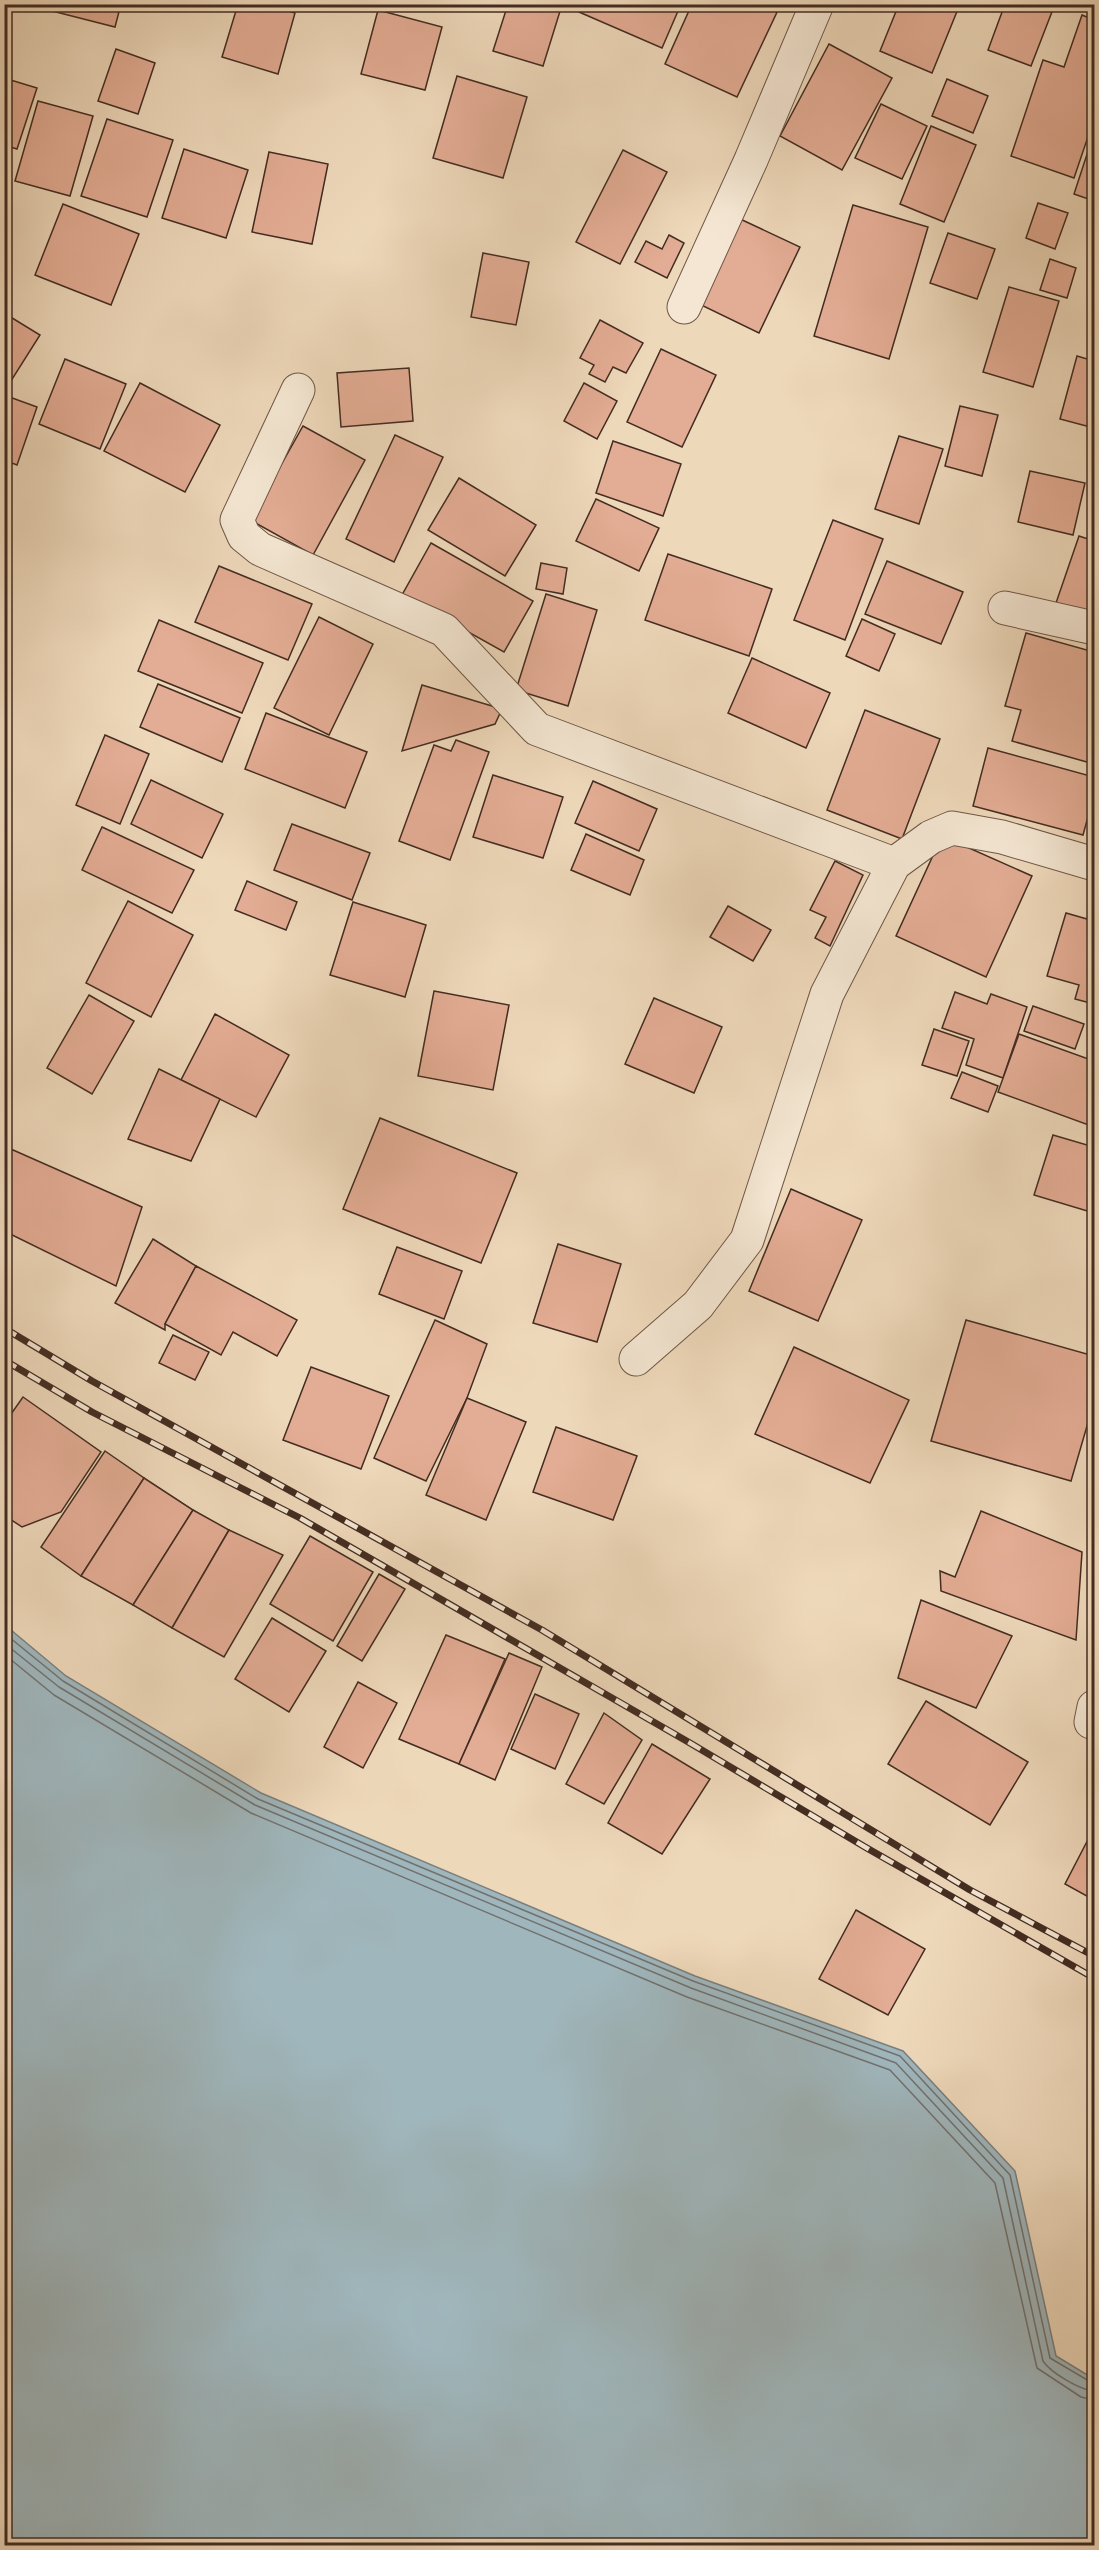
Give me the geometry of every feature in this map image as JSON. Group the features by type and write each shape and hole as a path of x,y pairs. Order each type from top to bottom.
{"street":[{"path":"684,308 752,160 817,4"},
{"path":"298,390 237,520 244,536 260,549 444,630 537,729 894,864"},
{"path":"1005,608 1095,628"},
{"path":"636,1359 698,1305 747,1240 827,994 894,864 931,837 952,828 1002,837 1095,864"}],"water":[{"path":"5,1625 66,1676 261,1793 695,1976 903,2051 1015,2171 1056,2356 1094,2379 1094,2545 5,2545"}],"building":[{"path":"54,4 121,4 115,27 52,11"},
{"path":"238,4 266,4 295,13 278,74 222,57"},
{"path":"508,4 550,4 561,8 543,66 493,51"},
{"path":"582,4 681,4 662,48 579,12"},
{"path":"692,4 765,4 778,10 737,97 665,64"},
{"path":"899,4 960,4 932,73 880,51"},
{"path":"1005,4 1055,4 1031,66 988,50"},
{"path":"378,10 442,27 425,90 361,74"},
{"path":"1082,15 1094,20 1094,119 1074,178 1011,156 1043,60 1064,67"},
{"path":"829,44 892,78 842,170 780,136"},
{"path":"116,49 155,63 138,114 98,101"},
{"path":"457,76 527,97 503,178 433,158"},
{"path":"4,78 37,88 17,149 4,145"},
{"path":"947,79 988,96 973,133 932,116"},
{"path":"38,101 93,116 70,196 15,181"},
{"path":"881,104 927,126 902,179 855,158"},
{"path":"107,119 173,140 147,217 81,196"},
{"path":"931,126 976,145 944,222 900,204"},
{"path":"1094,133 1094,201 1074,194"},
{"path":"184,149 248,170 226,238 162,218"},
{"path":"623,150 667,172 620,264 576,242"},
{"path":"269,152 328,164 312,244 252,232"},
{"path":"1038,203 1068,213 1055,249 1026,238"},
{"path":"63,204 139,234 111,305 35,275"},
{"path":"853,205 928,227 889,359 814,336"},
{"path":"738,218 800,247 759,333 697,303"},
{"path":"948,233 995,249 977,299 930,283"},
{"path":"669,235 684,243 667,278 635,262 646,241 662,249"},
{"path":"483,253 529,262 516,325 471,317"},
{"path":"1050,259 1076,268 1067,298 1040,290"},
{"path":"1009,287 1059,301 1033,387 983,372"},
{"path":"4,313 40,335 4,392"},
{"path":"600,320 643,343 626,373 613,367 605,382 589,374 594,365 580,358"},
{"path":"661,349 716,375 682,447 627,422"},
{"path":"1077,356 1094,361 1094,428 1060,419"},
{"path":"65,359 126,384 100,449 39,424"},
{"path":"409,368 413,421 341,427 337,373"},
{"path":"140,383 220,425 185,492 104,451"},
{"path":"584,383 617,401 597,439 564,421"},
{"path":"4,395 37,407 17,465 4,460"},
{"path":"960,406 998,415 982,476 945,466"},
{"path":"303,426 365,460 313,555 250,520"},
{"path":"395,435 443,457 394,562 346,539"},
{"path":"899,436 943,449 919,524 875,509"},
{"path":"613,441 681,464 663,516 596,493"},
{"path":"1030,471 1085,483 1073,535 1018,522"},
{"path":"459,478 536,525 505,576 428,530"},
{"path":"596,499 659,528 639,571 576,541"},
{"path":"833,520 883,539 845,640 794,620"},
{"path":"1079,536 1094,541 1094,616 1056,603"},
{"path":"431,543 533,601 504,652 402,595"},
{"path":"668,554 772,589 749,656 645,620"},
{"path":"887,561 963,592 941,644 865,614"},
{"path":"541,563 567,568 563,594 536,589"},
{"path":"219,566 312,604 288,660 195,622"},
{"path":"546,594 597,610 568,706 516,690"},
{"path":"319,617 373,644 329,735 274,708"},
{"path":"862,619 895,634 879,671 846,656"},
{"path":"159,620 263,663 242,713 138,671"},
{"path":"1026,633 1094,652 1094,764 1012,741 1021,710 1005,706"},
{"path":"752,658 830,693 806,748 728,713"},
{"path":"158,684 240,718 222,762 140,727"},
{"path":"422,685 502,709 495,724 402,751"},
{"path":"865,710 940,739 902,839 827,810"},
{"path":"266,713 367,752 345,808 245,769"},
{"path":"105,735 149,754 120,824 76,805"},
{"path":"456,740 489,752 450,860 399,841 434,745 451,751"},
{"path":"988,748 1094,777 1094,795 1083,835 973,806"},
{"path":"493,775 563,797 543,858 473,837"},
{"path":"151,780 223,814 202,858 131,824"},
{"path":"593,781 657,809 639,851 575,823"},
{"path":"292,824 370,853 352,900 274,870"},
{"path":"102,827 194,870 172,913 82,870"},
{"path":"586,834 644,860 630,895 571,870"},
{"path":"942,836 1032,876 986,977 896,936"},
{"path":"835,861 863,875 830,946 815,938 826,917 810,910"},
{"path":"247,881 297,902 286,930 235,910"},
{"path":"1093,896 1094,1004 1075,999 1079,985 1047,976 1066,913 1087,919"},
{"path":"128,901 193,935 151,1017 86,983"},
{"path":"353,902 426,925 405,997 330,975"},
{"path":"728,906 771,930 753,961 710,937"},
{"path":"434,991 509,1005 493,1090 418,1076"},
{"path":"955,992 987,1004 991,994 1027,1007 1003,1078 966,1065 974,1039 942,1028"},
{"path":"89,995 134,1021 92,1094 47,1068"},
{"path":"654,998 722,1027 694,1093 625,1064"},
{"path":"1033,1006 1084,1024 1075,1049 1024,1031"},
{"path":"215,1014 289,1055 256,1117 181,1080"},
{"path":"934,1029 969,1041 957,1076 922,1065"},
{"path":"1019,1034 1094,1061 1094,1127 998,1092"},
{"path":"159,1069 220,1099 191,1161 128,1139"},
{"path":"962,1072 998,1086 988,1112 951,1098"},
{"path":"380,1118 517,1173 481,1263 343,1209"},
{"path":"1053,1135 1094,1147 1094,1213 1034,1195"},
{"path":"4,1146 142,1207 116,1286 4,1231"},
{"path":"791,1189 862,1220 818,1321 749,1291"},
{"path":"153,1239 196,1266 165,1324 165,1330 115,1303"},
{"path":"558,1244 621,1264 597,1342 533,1323"},
{"path":"397,1247 462,1271 444,1319 379,1294"},
{"path":"196,1266 297,1320 277,1356 233,1332 221,1355 165,1324"},
{"path":"435,1320 487,1344 467,1398 426,1481 374,1458"},
{"path":"966,1320 1094,1356 1094,1402 1071,1481 931,1441"},
{"path":"173,1335 209,1352 195,1380 159,1363"},
{"path":"794,1347 909,1400 870,1483 755,1434"},
{"path":"311,1367 389,1396 361,1469 283,1440"},
{"path":"23,1397 101,1452 61,1512 22,1527 4,1515 4,1424"},
{"path":"467,1398 526,1422 486,1520 426,1495"},
{"path":"556,1427 637,1456 613,1520 533,1492"},
{"path":"105,1451 144,1478 81,1576 41,1547"},
{"path":"144,1478 193,1510 133,1605 81,1576"},
{"path":"193,1510 229,1530 172,1628 133,1605"},
{"path":"981,1511 1082,1552 1076,1640 941,1591 940,1571 955,1577"},
{"path":"229,1530 283,1555 224,1657 172,1628"},
{"path":"310,1536 373,1572 333,1641 270,1604"},
{"path":"379,1574 405,1589 362,1661 337,1646"},
{"path":"921,1600 1012,1636 976,1708 898,1678"},
{"path":"272,1618 326,1651 289,1712 235,1679"},
{"path":"446,1635 505,1659 459,1764 399,1739"},
{"path":"509,1653 542,1667 495,1780 459,1764"},
{"path":"358,1682 397,1703 363,1768 324,1747"},
{"path":"535,1694 579,1714 555,1769 511,1749"},
{"path":"926,1701 1028,1762 990,1825 888,1764"},
{"path":"604,1713 642,1740 604,1804 566,1784"},
{"path":"652,1744 710,1779 662,1854 608,1823"},
{"path":"1094,1828 1094,1900 1065,1884"},
{"path":"856,1910 925,1949 888,2015 819,1979"}],"railway":[{"path":"4,1328 92,1381 542,1630 970,1890 1094,1956"},
{"path":"4,1360 92,1412 300,1518 1094,1978"}]}
